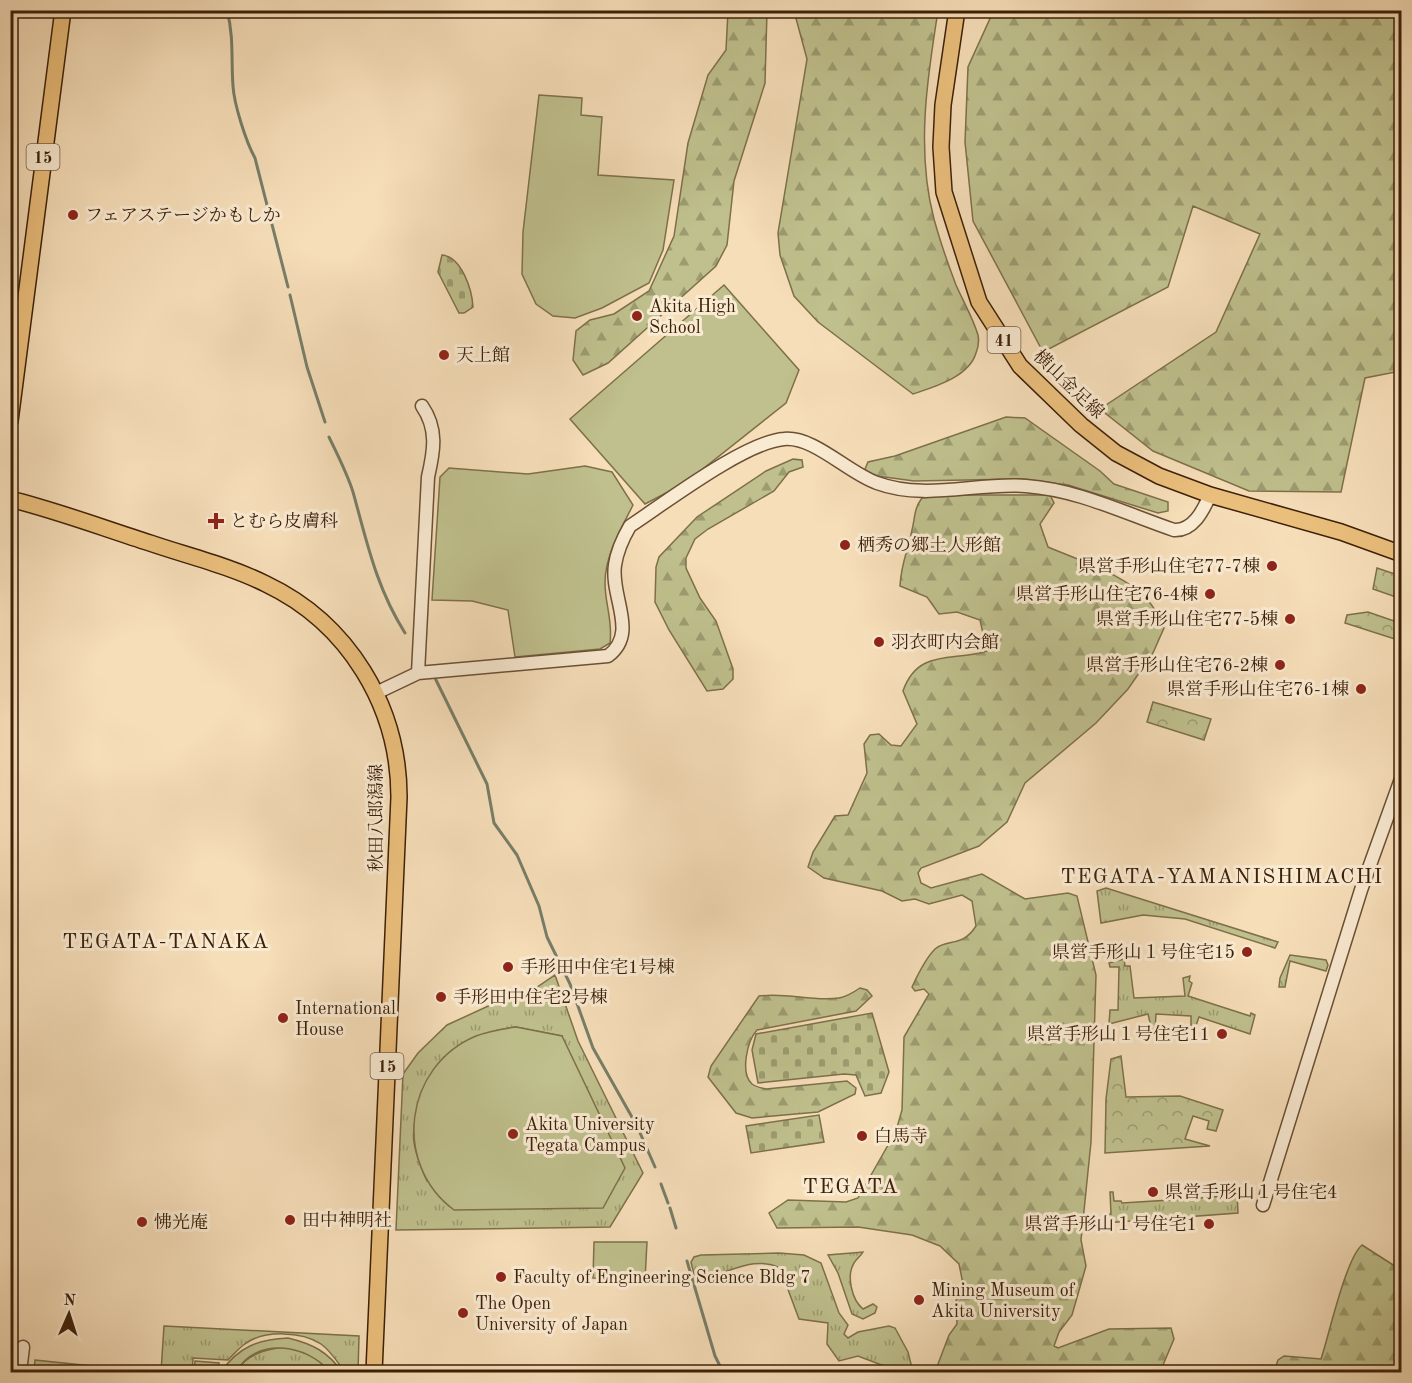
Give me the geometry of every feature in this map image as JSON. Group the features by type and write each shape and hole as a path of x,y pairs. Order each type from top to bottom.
{"main road":[{"name":"15","path":"10,421 63,10"},
{"name":"横山金足線","path":"957,10 943,105 941,147 944,192 979,302 1020,366 1081,425 1116,453 1159,476 1210,495 1341,532 1401,554"},
{"name":"秋田八郎潟線","path":"10,499 236,571 278,590 316,616 339,637 365,672 376,693 394,748 399,796 374,1372"}],"street":[{"path":"418,673 428,477 435,447 434,432 422,406"},
{"path":"376,693 418,673 608,656 621,643 624,632 615,567 621,541 630,526 736,457 759,446 783,439 801,441 856,474 902,490 991,488 1012,485 1063,491 1110,505 1174,530 1181,530 1196,519 1210,495"},
{"path":"1263,1206 1361,890 1401,776"},
{"path":"20,1372 23,1347"}],"green space":[{"path":"448,11 509,11 497,15 478,16 460,15"},
{"path":"728,11 767,11 765,83 734,181 727,245 716,266 608,363 583,375 573,360 576,331 590,320 614,314 649,291 674,236 688,143 708,75 726,50"},
{"path":"794,11 938,11 927,89 925,167 934,219 956,285 976,329 978,342 972,361 959,375 913,394 818,322 794,296 780,255 778,233 807,59"},
{"path":"1401,11 1401,371 1365,378 1341,492 1249,491 1153,451 1100,409 1216,332 1260,234 1193,206 1168,287 1043,352 973,221 965,142 968,67 993,12"},
{"path":"539,95 582,98 581,115 602,117 598,175 674,180 663,250 649,283 602,308 575,318 553,316 536,304 522,274 523,232"},
{"path":"442,255 455,262 465,275 473,307 464,313 459,313 438,272"},
{"path":"724,285 799,370 786,403 685,483 645,504 570,419"},
{"path":"1006,417 1025,418 1100,471 1114,484 1168,502 1168,511 1158,513 1068,485 1022,479 914,481 870,475 865,469 868,462 895,456"},
{"path":"793,459 802,460 803,467 789,472 774,491 695,539 686,558 686,568 700,598 716,621 733,669 733,679 723,689 707,691 669,630 655,602 656,567 659,557 697,517 766,471"},
{"path":"585,466 612,472 633,505 614,542 606,573 605,591 610,643 600,649 515,657 508,610 472,601 432,600 440,477 449,468 528,474"},
{"path":"944,495 1050,495 1054,503 1040,524 1048,547 1103,570 1130,585 1150,603 1164,628 1153,653 1128,689 1096,723 1025,783 1007,822 979,846 921,868 918,873 921,883 931,888 982,874 1025,899 1068,893 1077,896 1096,975 1091,1142 1081,1240 1086,1266 1072,1315 1059,1332 1054,1346 1058,1348 1109,1329 1171,1328 1174,1339 1160,1372 935,1372 949,1335 957,1324 956,1301 963,1284 959,1264 940,1246 912,1235 858,1227 777,1228 769,1213 788,1200 846,1202 858,1198 896,1131 902,1110 904,1037 929,994 924,989 915,991 912,987 925,962 935,949 966,937 976,926 972,901 962,895 929,904 915,899 902,901 882,891 824,878 808,867 813,852 835,816 848,815 867,773 864,744 870,735 879,734 891,745 901,746 917,724 903,691 910,677 927,662 987,651 980,620 957,612 939,614 927,597 900,586 917,506 922,498"},
{"path":"1377,568 1401,576 1401,641 1345,623 1347,615 1368,612 1394,621 1399,598 1373,589"},
{"path":"1153,702 1211,719 1204,740 1147,722"},
{"path":"1106,888 1278,942 1275,948 1185,919 1143,915 1101,923 1097,891"},
{"path":"1290,955 1326,960 1328,965 1326,971 1290,961 1285,987 1279,987 1280,978"},
{"path":"1124,959 1125,966 1130,966 1134,998 1185,996 1183,978 1190,976 1189,981 1192,983 1188,996 1250,1016 1251,1013 1255,1015 1250,1034 1199,1017 1194,1031 1191,1030 1191,1016 1156,1014 1155,1030 1152,1031 1148,1014 1109,1024 1110,1010 1118,1010 1119,967 1110,967 1109,963"},
{"path":"555,975 578,1041 643,1173 610,1227 396,1230 403,1074 418,1053 447,1025 497,1002 524,996","holes":["516,1027 562,1036 427,1181 417,1157 414,1127 419,1106 431,1078 449,1054 472,1039"]},
{"path":"860,988 867,990 872,996 856,1011 757,1030 750,1042 746,1057 748,1079 760,1088 847,1081 856,1088 855,1094 818,1112 752,1118 736,1113 708,1077 711,1066 759,996 780,995 829,999 844,997"},
{"path":"872,1013 889,1072 881,1093 865,1096 856,1075 844,1074 758,1083 752,1050 756,1034"},
{"path":"516,1027 562,1036 625,1168 603,1208 454,1210 434,1191 421,1168 415,1143 415,1117 421,1092 433,1069 452,1050 476,1036"},
{"path":"1121,1056 1126,1097 1180,1096 1223,1110 1216,1131 1207,1129 1209,1121 1193,1116 1185,1139 1210,1146 1105,1153 1106,1099 1111,1059"},
{"path":"819,1115 824,1142 751,1153 746,1126"},
{"path":"1186,1184 1188,1184 1190,1199 1233,1195 1233,1192 1237,1192 1238,1213 1105,1223 1103,1215 1111,1214 1110,1192 1113,1192 1114,1201 1122,1203 1186,1199"},
{"path":"594,1242 647,1242 645,1280 593,1278"},
{"path":"1362,1245 1401,1270 1401,1372 1274,1372 1278,1360 1284,1356 1321,1359 1344,1280"},
{"path":"863,1252 855,1262 850,1274 851,1288 863,1309 873,1304 877,1307 875,1313 863,1319 852,1314 838,1273 828,1255"},
{"path":"779,1253 804,1255 821,1263 839,1313 848,1325 844,1334 848,1338 858,1332 889,1326 895,1328 908,1352 913,1372 886,1372 887,1367 858,1356 839,1361 827,1344 828,1323 799,1319 780,1268 770,1264 750,1264 699,1278 694,1274 691,1262 694,1257 701,1255"},
{"path":"164,1326 359,1336 358,1372 345,1372 328,1350 313,1340 293,1335 272,1334 253,1339 228,1360 193,1358 192,1372 161,1372"},
{"path":"288,1338 319,1350 342,1372 330,1372 308,1355 282,1348 256,1353 236,1372 221,1372 235,1356 250,1346 268,1340"},
{"path":"286,1347 311,1355 330,1372 236,1372 245,1361 257,1354"},
{"path":"35,1360 92,1366 91,1372 34,1372"},
{"path":"195,1361 219,1363 218,1372 194,1372"}],"waterway":[{"path":"227,10 231,29 233,86 236,103 244,133 255,158 288,287"},
{"path":"290,295 307,367 325,422"},
{"path":"329,437 351,485 379,581 405,633"},
{"path":"435,678 487,784 494,823 517,855 539,906 547,937 570,984 593,1048 637,1126 655,1167"},
{"path":"661,1184 668,1203"},
{"path":"670,1208 676,1228"},
{"path":"687,1261 715,1356 723,1372"}],"place":[{"name":"フェアステージかもしか","path":"73,215"},
{"name":"Akita High School","path":"637,316"},
{"name":"天上館","path":"444,355"},
{"name":"とむら皮膚科","path":"216,521"},
{"name":"栖秀の郷土人形館","path":"845,545"},
{"name":"県営手形山住宅77-7棟","path":"1272,566"},
{"name":"県営手形山住宅76-4棟","path":"1210,594"},
{"name":"県営手形山住宅77-5棟","path":"1290,619"},
{"name":"羽衣町内会館","path":"879,642"},
{"name":"県営手形山住宅76-2棟","path":"1280,665"},
{"name":"県営手形山住宅76-1棟","path":"1361,689"},
{"name":"県営手形山１号住宅15","path":"1247,952"},
{"name":"手形田中住宅1号棟","path":"508,967"},
{"name":"手形田中住宅2号棟","path":"441,997"},
{"name":"International House","path":"283,1018"},
{"name":"県営手形山１号住宅11","path":"1222,1034"},
{"name":"Akita University Tegata Campus","path":"513,1134"},
{"name":"白馬寺","path":"862,1136"},
{"name":"県営手形山１号住宅4","path":"1153,1192"},
{"name":"田中神明社","path":"290,1220"},
{"name":"怫光庵","path":"142,1222"},
{"name":"県営手形山１号住宅1","path":"1209,1224"},
{"name":"Faculty of Engineering Science Bldg 7","path":"501,1277"},
{"name":"Mining Museum of Akita University","path":"919,1300"},
{"name":"The Open University of Japan","path":"463,1313"}],"district":[{"name":"TEGATA-YAMANISHIMACHI","path":"1222,876"},
{"name":"TEGATA-TANAKA","path":"166,941"},
{"name":"TEGATA","path":"851,1186"}]}
